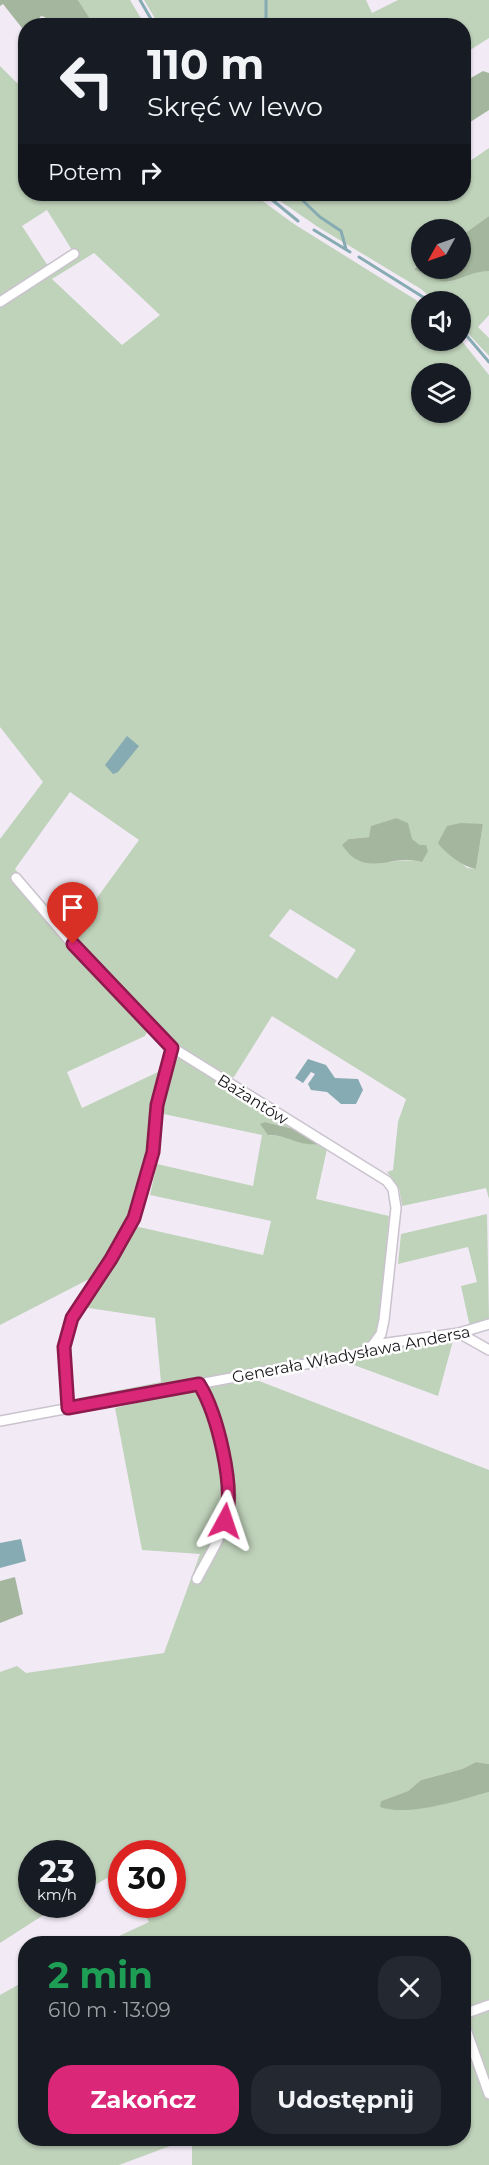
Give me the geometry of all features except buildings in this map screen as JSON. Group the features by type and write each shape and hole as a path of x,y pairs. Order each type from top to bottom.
{"street":[{"path":"0,302 74,254"},
{"name":"Bażantów","path":"16,878 88,962 172,1048 378,1174 393,1189 396,1208 384,1320 381,1334 373,1346"},
{"path":"68,1408 64,1347 72,1318 111,1259 137,1210 153,1152 157,1105 172,1048"},
{"name":"Generała Władysława Andersa","path":"0,1421 343,1357 361,1353 373,1346 459,1333 489,1324"},
{"path":"459,1333 489,1350"},
{"path":"197,1579 225,1521 229,1502 217,1423 210,1401 199,1384"},
{"path":"471,2011 489,2005"},
{"path":"471,2044 489,2094"}],"green space":[{"path":"0,0 78,0 90,18 45,18 41,16 39,18 18,18 18,23 3,4 0,6"},
{"path":"78,0 130,0 141,18 90,18"},
{"path":"144,0 366,0 372,13 398,0 489,0 489,38 471,50 471,18 155,18"},
{"path":"0,66 18,82 18,201 263,201 294,224 411,297 411,351 470,351 489,375 489,1199 486,1188 402,1206 399,1188 387,1172 393,1170 398,1122 406,1099 272,1016 234,1077 229,1078 191,1055 151,1023 145,1036 67,1072 82,1108 160,1071 146,1163 133,1208 121,1234 95,1276 0,1325 0,839 43,782 0,727","holes":["47,210 72,250 48,266 22,226","94,253 160,315 122,345 52,279","70,792 139,840 70,935 15,869","396,818 411,839 420,845 417,860 383,862 349,839 369,837 372,826","483,824 476,869 467,868 455,856","290,909 356,950 337,979 269,936"]},
{"path":"483,71 489,73 489,110 471,122 471,78"},
{"path":"489,148 489,216 471,229 471,219 411,219 411,279 442,279 449,282 457,279 471,279 471,274 489,271 489,315 478,327 489,338 489,356 471,337 471,291 423,291 318,227 280,201 471,201 471,160"},
{"path":"489,216 489,271 471,275 471,229"},
{"path":"435,279 459,279 447,282"},
{"path":"396,818 408,823 412,839 420,845 426,845 428,851 422,862 400,860 370,863 360,861 342,845 349,839 369,837 371,826"},
{"path":"461,823 483,824 476,869 455,859 438,843 447,826"},
{"path":"181,1057 294,1129 265,1122 268,1135 318,1144 327,1149 316,1199 389,1216 379,1331 370,1343 355,1352 82,1400 79,1398 161,1382 155,1318 82,1307 135,1228 139,1227 263,1255 271,1221 150,1195 157,1164 253,1186 262,1135 159,1113 173,1061"},
{"path":"265,1122 294,1129 318,1144 268,1135 260,1124"},
{"path":"487,1214 489,1321 470,1327 461,1286 477,1282 468,1247 398,1264 401,1234"},
{"path":"453,1341 438,1396 343,1361 378,1348"},
{"path":"249,1377 489,1470 489,1764 476,1762 462,1769 421,1780 408,1791 381,1801 435,1806 489,1792 489,2165 192,2165 192,2146 471,2146 471,1936 119,1936 149,1922 147,1918 186,1918 186,1840 108,1840 108,1878 96,1884 96,1840 18,1840 18,1918 39,1918 0,1943 0,1672 17,1666 26,1673 164,1653 200,1554 142,1550 115,1408"},
{"path":"15,1577 23,1614 0,1623 0,1581"},
{"path":"476,1762 489,1764 489,1792 420,1809 392,1810 380,1807 381,1801 408,1791 421,1780 462,1769"},
{"path":"18,1985 18,2146 170,2146 119,2165 0,2165 0,1995"}],"water":[{"path":"127,736 139,746 118,772 113,774 105,765"},
{"path":"308,1059 326,1065 335,1078 358,1079 363,1090 356,1104 341,1104 327,1092 311,1090 308,1084 315,1074 311,1072 303,1083 295,1078"},
{"path":"21,1539 26,1561 0,1568 0,1543"}],"waterway":[{"path":"140,0 150,18"},
{"path":"266,0 266,18"},
{"path":"274,201 298,221"},
{"path":"303,201 320,217 341,231 346,249"},
{"path":"314,230 350,252"},
{"path":"359,257 413,291"},
{"path":"471,341 489,362"}],"route":[{"path":"73,944 172,1048 157,1105 153,1152 134,1218 111,1259 72,1318 64,1347 68,1408 199,1384 210,1401 217,1423 229,1502 225,1521"}]}
